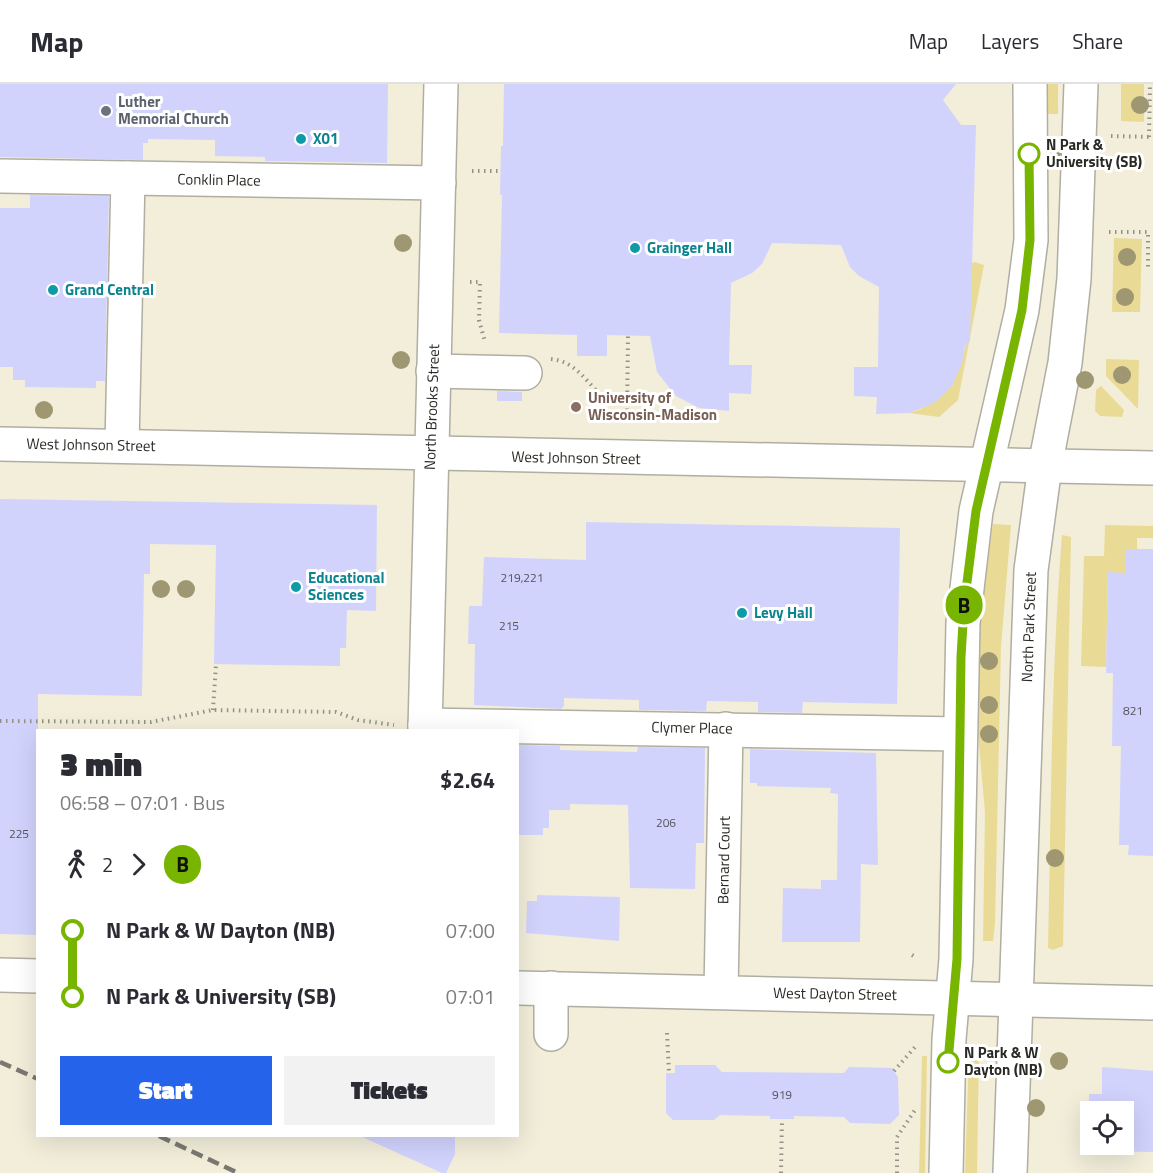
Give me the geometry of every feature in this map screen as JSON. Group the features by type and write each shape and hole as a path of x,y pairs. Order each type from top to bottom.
{"main road":[{"name":"North Brooks Street","path":"425,728 441,84"},
{"path":"946,1173 949,1039 954,996 961,657 966,589 976,511 985,466 1022,310 1030,240 1030,84"},
{"name":"North Park Street","path":"1010,1173 1031,570 1045,466 1065,363 1074,279 1081,84"},
{"name":"Conklin Place","path":"0,176 439,183"},
{"path":"122,445 128,178"},
{"path":"433,371 525,373"},
{"name":"West Johnson Street","path":"0,444 122,445 431,455 1153,468"},
{"name":"Clymer Place","path":"425,728 726,729 960,734"},
{"name":"Bernard Court","path":"721,992 726,729"},
{"path":"0,975 36,976"},
{"name":"West Dayton Street","path":"519,988 954,996 1015,1001 1153,1003"},
{"path":"551,1034 552,988"}],"path":[{"path":"1112,136 1151,137 1149,84"},
{"path":"472,171 500,171"},
{"path":"1109,232 1148,232 1147,265 1153,263"},
{"path":"627,416 628,335"},
{"path":"213,710 216,664"},
{"path":"0,722 151,722 213,710 336,712 358,720 425,728"},
{"path":"912,955 917,958"},
{"path":"667,1033 669,1073"},
{"path":"894,1071 916,1046"},
{"path":"897,1173 897,1137 915,1110"},
{"path":"781,1173 782,1119"}],"shaded area":[{"name":"University of Wisconsin-Madison","path":"0,84 1153,84 1153,1173 0,1173"},
{"path":"1048,84 1058,84 1058,114 1048,114"},
{"path":"1121,84 1144,84 1144,122 1121,121"},
{"path":"1114,238 1142,239 1140,312 1112,312"},
{"path":"972,263 984,265 958,400 939,417 909,413 931,403 947,389 957,372 968,330"},
{"path":"1106,359 1139,360 1138,409 1106,376"},
{"path":"1101,386 1124,410 1122,417 1100,416 1095,411 1096,390"},
{"path":"993,524 1011,525 1001,647 995,923 993,941 983,941 985,812 976,712 976,670 980,612"},
{"path":"1105,525 1153,526 1153,538 1137,538 1137,549 1125,549 1125,573 1108,573 1106,667 1081,666 1084,556 1104,556"},
{"path":"1062,535 1071,537 1063,946 1053,950 1048,948 1051,794"},
{"path":"969,1050 979,1050 977,1173 965,1173"},
{"path":"922,1056 927,1056 925,1173 919,1173"}],"building":[{"path":"0,84 388,84 387,163 265,161 265,157 215,156 215,140 148,139 148,143 143,143 143,160 0,157"},
{"name":"Grainger Hall","path":"504,84 956,84 943,100 961,125 976,125 970,341 965,346 962,363 952,386 934,403 909,413 876,414 877,397 854,396 854,367 878,367 879,287 859,276 850,267 841,245 772,243 762,264 752,273 731,283 729,365 752,365 751,394 729,393 729,411 699,408 676,396 657,372 650,336 607,335 607,356 577,356 577,335 499,333"},
{"name":"Grand Central","path":"30,195 109,196 105,381 96,381 96,388 25,387 25,380 13,380 13,367 0,367 0,208 30,208"},
{"path":"497,391 522,392 522,401 497,401"},
{"name":"Educational Sciences","path":"0,499 377,505 376,611 347,610 346,648 340,648 340,666 214,664 216,545 150,544 150,574 144,574 142,696 38,694 36,935 0,934"},
{"name":"Levy Hall","path":"586,522 900,528 897,704 803,702 802,713 758,712 758,702 707,701 706,711 639,710 639,700 564,698 564,706 561,709 474,705 475,644 468,644 469,606 482,606 484,557 586,560"},
{"path":"1125,549 1153,549 1153,856 1128,855 1129,845 1119,845 1121,746 1112,746 1113,673 1106,673 1108,572 1125,573"},
{"path":"519,745 560,746 560,750 637,752 638,747 705,748 704,843 696,843 695,889 630,888 628,805 570,804 570,810 549,810 549,828 543,828 543,835 519,835"},
{"path":"750,749 876,753 878,865 861,864 860,942 782,942 783,888 821,889 821,880 837,880 838,794 830,793 831,788 757,786 757,783 750,783"},
{"path":"537,895 620,897 619,941 526,933 527,901 537,901"},
{"path":"675,1065 715,1065 722,1072 844,1073 849,1067 892,1068 898,1077 899,1115 890,1124 850,1123 844,1117 794,1116 794,1119 770,1119 770,1116 720,1115 714,1120 673,1120 666,1113 666,1073 675,1073"},
{"path":"1102,1067 1153,1071 1153,1152 1134,1152 1134,1101 1089,1101 1089,1094 1102,1094"},
{"path":"362,1137 455,1137 455,1154 446,1173"}],"railway":[{"path":"0,1062 36,1078"},
{"path":"161,1137 238,1173"}],"bus line":[{"name":"B","path":"948,1062 957,959 961,657 964,606 976,511 1022,310 1030,240 1029,154"}],"place":[{"name":"Luther Memorial Church","path":"106,111"},
{"name":"X01","path":"301,139"},
{"name":"N Park & University (SB)","path":"1029,154"},
{"name":"Grainger Hall","path":"635,248"},
{"name":"Grand Central","path":"53,290"},
{"name":"University of Wisconsin-Madison","path":"576,407"},
{"name":"Educational Sciences","path":"296,587"},
{"name":"Levy Hall","path":"742,613"},
{"name":"N Park & W Dayton (NB)","path":"948,1062"}]}
